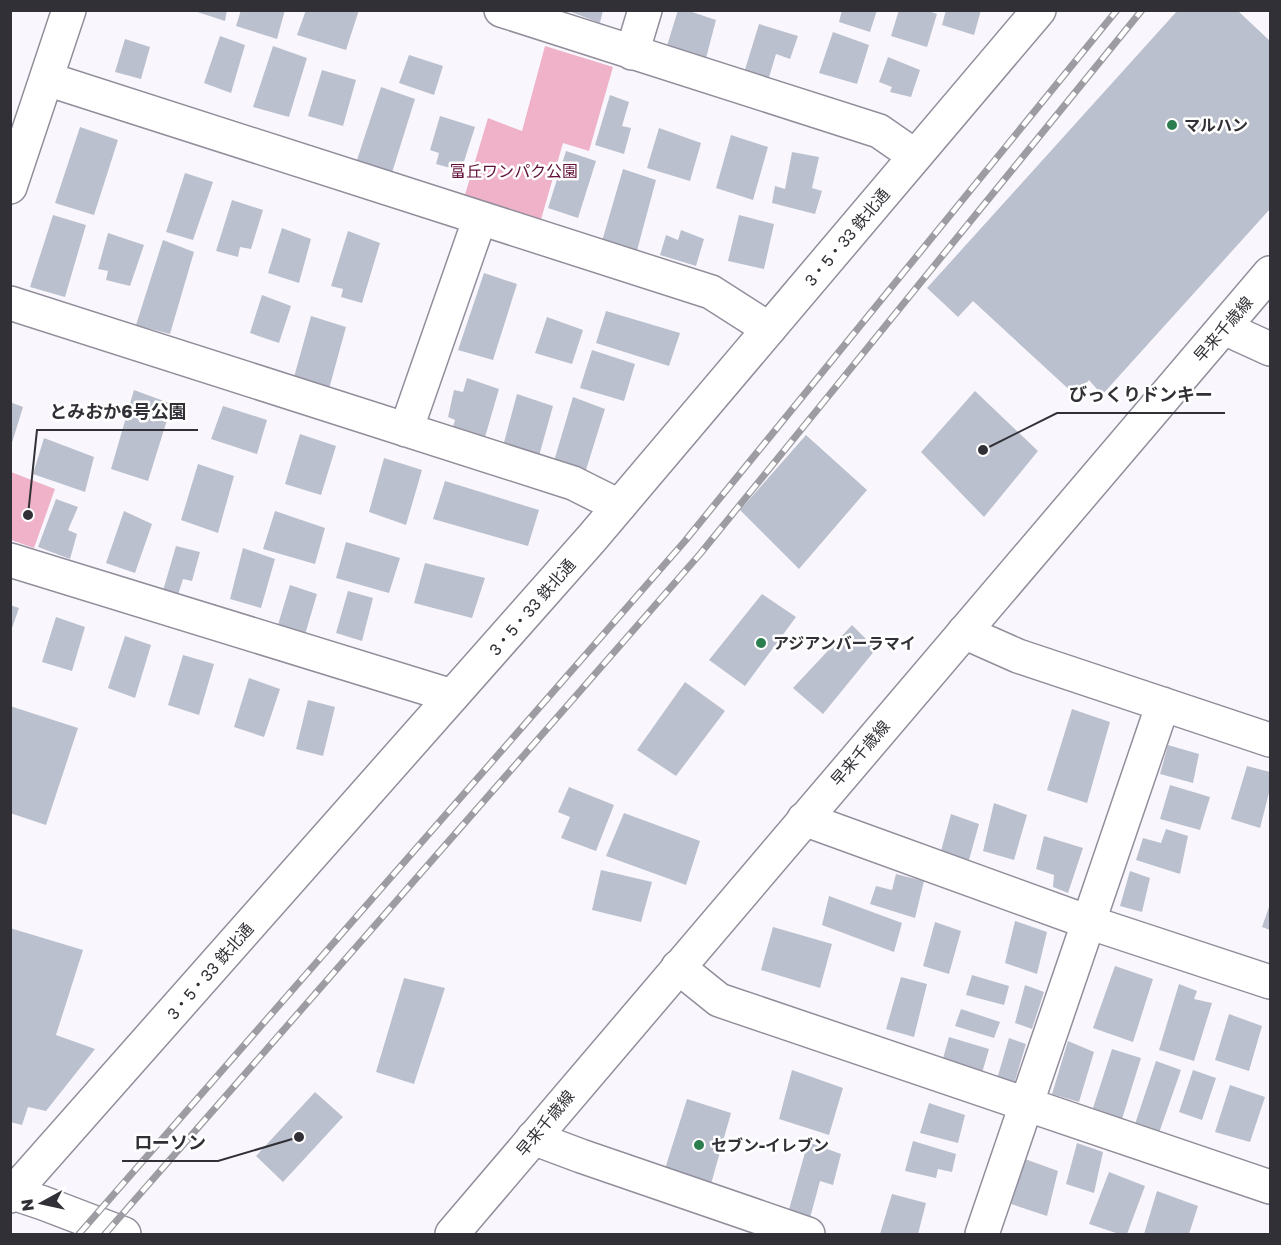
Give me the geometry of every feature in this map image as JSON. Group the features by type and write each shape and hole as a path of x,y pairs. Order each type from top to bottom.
{"street":[{"path":"10,188 69,10"},
{"path":"501,10 879,131 915,156"},
{"path":"632,53 645,10"},
{"name":"3・5・33 鉄北通","path":"11,1194 619,506 1039,10"},
{"path":"46,79 711,292 769,328"},
{"path":"406,430 480,218"},
{"name":"早来千歳線","path":"452,1234 1270,273"},
{"path":"10,303 573,483 619,506"},
{"path":"1224,328 1270,349"},
{"path":"10,560 452,696"},
{"path":"964,632 1018,656 1270,740"},
{"path":"982,1234 1163,704"},
{"path":"804,819 1088,922 1270,982"},
{"path":"678,967 719,1000 1270,1187"},
{"path":"533,1138 808,1234"},
{"path":"11,1194 43,1203 124,1234"}],"green space":[{"name":"富丘ワンパク公園","path":"545,46 613,67 589,151 563,143 540,223 464,198 488,118 522,131"},
{"path":"11,472 55,489 34,548 11,540"}],"building":[{"path":"191,10 227,10 225,21"},
{"path":"241,10 285,10 277,39 236,26"},
{"path":"306,10 359,10 346,50 297,35"},
{"path":"566,10 603,10 600,23"},
{"path":"678,10 686,10 716,20 705,62 666,49"},
{"path":"842,10 877,10 870,32 839,22"},
{"path":"899,10 926,10 937,14 927,47 891,36"},
{"path":"946,10 981,10 974,35 942,25"},
{"name":"マルハン","path":"1178,10 1237,10 1270,41 1270,209 1102,395 1089,380 1075,395 973,301 958,317 927,288"},
{"path":"759,24 798,36 790,59 776,54 767,84 743,76"},
{"path":"833,32 869,45 857,84 819,73"},
{"path":"220,36 245,45 231,93 204,83"},
{"path":"125,39 150,47 141,79 115,72"},
{"path":"273,46 307,58 289,117 253,107"},
{"path":"409,55 443,66 434,95 399,83"},
{"path":"888,57 920,70 911,97 890,92 892,87 879,82"},
{"path":"322,70 356,80 343,126 308,116"},
{"path":"381,87 415,99 390,179 355,166"},
{"path":"610,95 629,102 622,126 631,128 624,154 595,145"},
{"path":"440,116 475,127 461,171 436,164 439,153 430,150"},
{"path":"80,127 118,140 94,215 55,203"},
{"path":"659,128 701,143 690,181 647,168"},
{"path":"731,135 768,147 753,200 716,188"},
{"path":"566,151 596,161 578,218 548,208"},
{"path":"792,152 819,157 812,188 822,191 815,214 772,203 775,186 785,189"},
{"path":"623,169 656,180 635,258 600,248"},
{"path":"185,173 213,182 193,240 166,232"},
{"path":"232,200 263,210 251,249 240,247 238,257 216,251"},
{"path":"53,215 86,225 65,297 30,287"},
{"path":"739,215 774,224 764,269 728,261"},
{"path":"282,228 311,239 299,283 268,273"},
{"path":"681,230 704,239 696,266 660,255 666,235 678,240"},
{"path":"348,231 380,243 362,303 341,297 343,289 331,286"},
{"path":"108,233 144,245 130,286 106,280 108,271 98,269"},
{"path":"163,240 194,252 170,334 136,325"},
{"path":"484,273 517,284 493,360 458,350"},
{"path":"262,295 291,306 279,343 250,333"},
{"path":"606,311 680,333 669,366 596,343"},
{"path":"311,316 346,327 329,389 294,377"},
{"path":"547,317 583,330 572,364 535,353"},
{"path":"592,350 635,364 624,401 580,388"},
{"path":"467,378 499,389 483,444 451,433 455,420 448,417 454,390 463,392"},
{"path":"134,390 172,404 148,481 111,469"},
{"path":"975,391 1038,451 984,517 921,452"},
{"path":"517,394 553,406 539,456 503,446"},
{"path":"573,397 605,409 586,470 554,461"},
{"path":"10,402 23,407 11,446 10,446"},
{"path":"223,406 267,420 257,454 211,439"},
{"path":"300,434 336,446 321,495 285,484"},
{"path":"806,435 867,490 799,569 740,510"},
{"path":"44,438 94,457 85,492 33,474"},
{"path":"384,458 422,470 406,525 369,512"},
{"path":"198,464 234,476 218,533 181,520"},
{"path":"445,481 539,510 528,546 433,519"},
{"path":"56,499 78,507 68,530 77,534 70,559 38,547"},
{"path":"124,511 152,524 135,573 106,563"},
{"path":"275,511 325,528 315,564 263,549"},
{"path":"346,542 400,558 389,593 336,578"},
{"path":"176,546 200,552 192,581 183,579 177,598 162,594"},
{"path":"243,548 275,559 261,608 230,599"},
{"path":"425,563 485,578 472,618 414,603"},
{"path":"290,585 317,594 304,638 277,628"},
{"path":"348,591 373,598 362,641 336,633"},
{"path":"762,594 796,617 745,686 709,660"},
{"path":"10,605 19,608 11,631 10,631"},
{"path":"56,617 85,627 72,671 42,662"},
{"path":"852,625 876,649 823,714 793,688"},
{"path":"125,636 151,645 135,698 108,688"},
{"path":"183,655 214,664 199,715 168,705"},
{"path":"249,678 280,689 264,737 234,727"},
{"path":"685,682 725,711 676,776 637,750"},
{"path":"308,700 335,707 323,756 296,749"},
{"path":"10,706 78,728 46,825 10,813"},
{"path":"1072,709 1110,722 1087,803 1047,790"},
{"path":"1168,745 1199,754 1193,783 1160,774"},
{"path":"1247,766 1270,772 1270,789 1260,828 1231,819"},
{"path":"1170,785 1210,797 1200,830 1160,819"},
{"path":"569,787 614,805 596,851 561,838 570,817 558,812"},
{"path":"994,803 1027,815 1014,860 983,851"},
{"path":"624,813 700,841 686,885 606,856"},
{"path":"951,814 979,824 969,860 941,851"},
{"path":"1166,829 1188,836 1180,874 1136,860 1143,838 1161,843"},
{"path":"1044,836 1083,848 1068,893 1053,887 1054,875 1036,869"},
{"path":"601,870 652,882 641,922 592,910"},
{"path":"1130,871 1150,878 1142,912 1120,906"},
{"path":"896,874 924,881 915,918 870,904 876,886 892,890"},
{"path":"829,896 902,923 894,952 822,925"},
{"path":"1270,904 1270,930 1262,927"},
{"path":"1015,921 1047,932 1037,974 1005,963"},
{"path":"935,922 961,931 949,974 923,966"},
{"path":"773,927 832,944 820,988 761,970"},
{"path":"10,928 83,950 56,1035 95,1049 46,1111 28,1107 22,1125 10,1122"},
{"path":"1115,966 1153,979 1133,1042 1093,1028"},
{"path":"972,975 1009,986 1004,1005 966,995"},
{"path":"901,977 927,984 914,1037 886,1029"},
{"path":"404,978 445,988 414,1084 376,1072"},
{"path":"1179,984 1197,991 1194,999 1212,1003 1194,1061 1159,1050"},
{"path":"1025,985 1044,992 1032,1029 1015,1023"},
{"path":"961,1009 1000,1022 994,1038 955,1026"},
{"path":"1229,1014 1262,1026 1249,1071 1215,1060"},
{"path":"949,1037 989,1049 982,1073 942,1062"},
{"path":"1009,1038 1026,1044 1014,1084 997,1079"},
{"path":"1068,1041 1094,1052 1079,1102 1052,1094"},
{"path":"1112,1049 1141,1058 1122,1119 1093,1108"},
{"path":"1156,1061 1181,1070 1159,1133 1135,1124"},
{"path":"792,1070 843,1088 829,1135 779,1119"},
{"path":"1193,1070 1216,1078 1202,1120 1179,1112"},
{"path":"1230,1085 1265,1097 1250,1142 1215,1132"},
{"path":"315,1092 343,1117 283,1182 256,1156"},
{"path":"687,1099 731,1113 711,1184 664,1172"},
{"path":"929,1103 965,1115 958,1143 920,1133"},
{"path":"913,1141 956,1154 952,1172 938,1169 936,1178 905,1171"},
{"path":"808,1142 841,1154 833,1185 820,1181 810,1218 788,1213"},
{"path":"1077,1143 1103,1152 1094,1193 1066,1184"},
{"path":"1025,1159 1058,1171 1047,1216 1011,1204"},
{"path":"1109,1172 1145,1186 1127,1234 1119,1234 1089,1224"},
{"path":"1157,1191 1198,1206 1189,1234 1144,1234"},
{"path":"892,1194 926,1203 918,1234 880,1234"}],"railway":[{"path":"79,1234 685,541 1117,10"},
{"path":"105,1234 700,554 1142,10"}],"place":[{"name":"マルハン","path":"1172,125"},
{"name":"びっくりドンキー","path":"983,450"},
{"name":"とみおか6号公園","path":"28,515"},
{"name":"アジアンバーラマイ","path":"761,643"},
{"name":"ローソン","path":"299,1137"},
{"name":"セブン-イレブン","path":"699,1145"}]}
